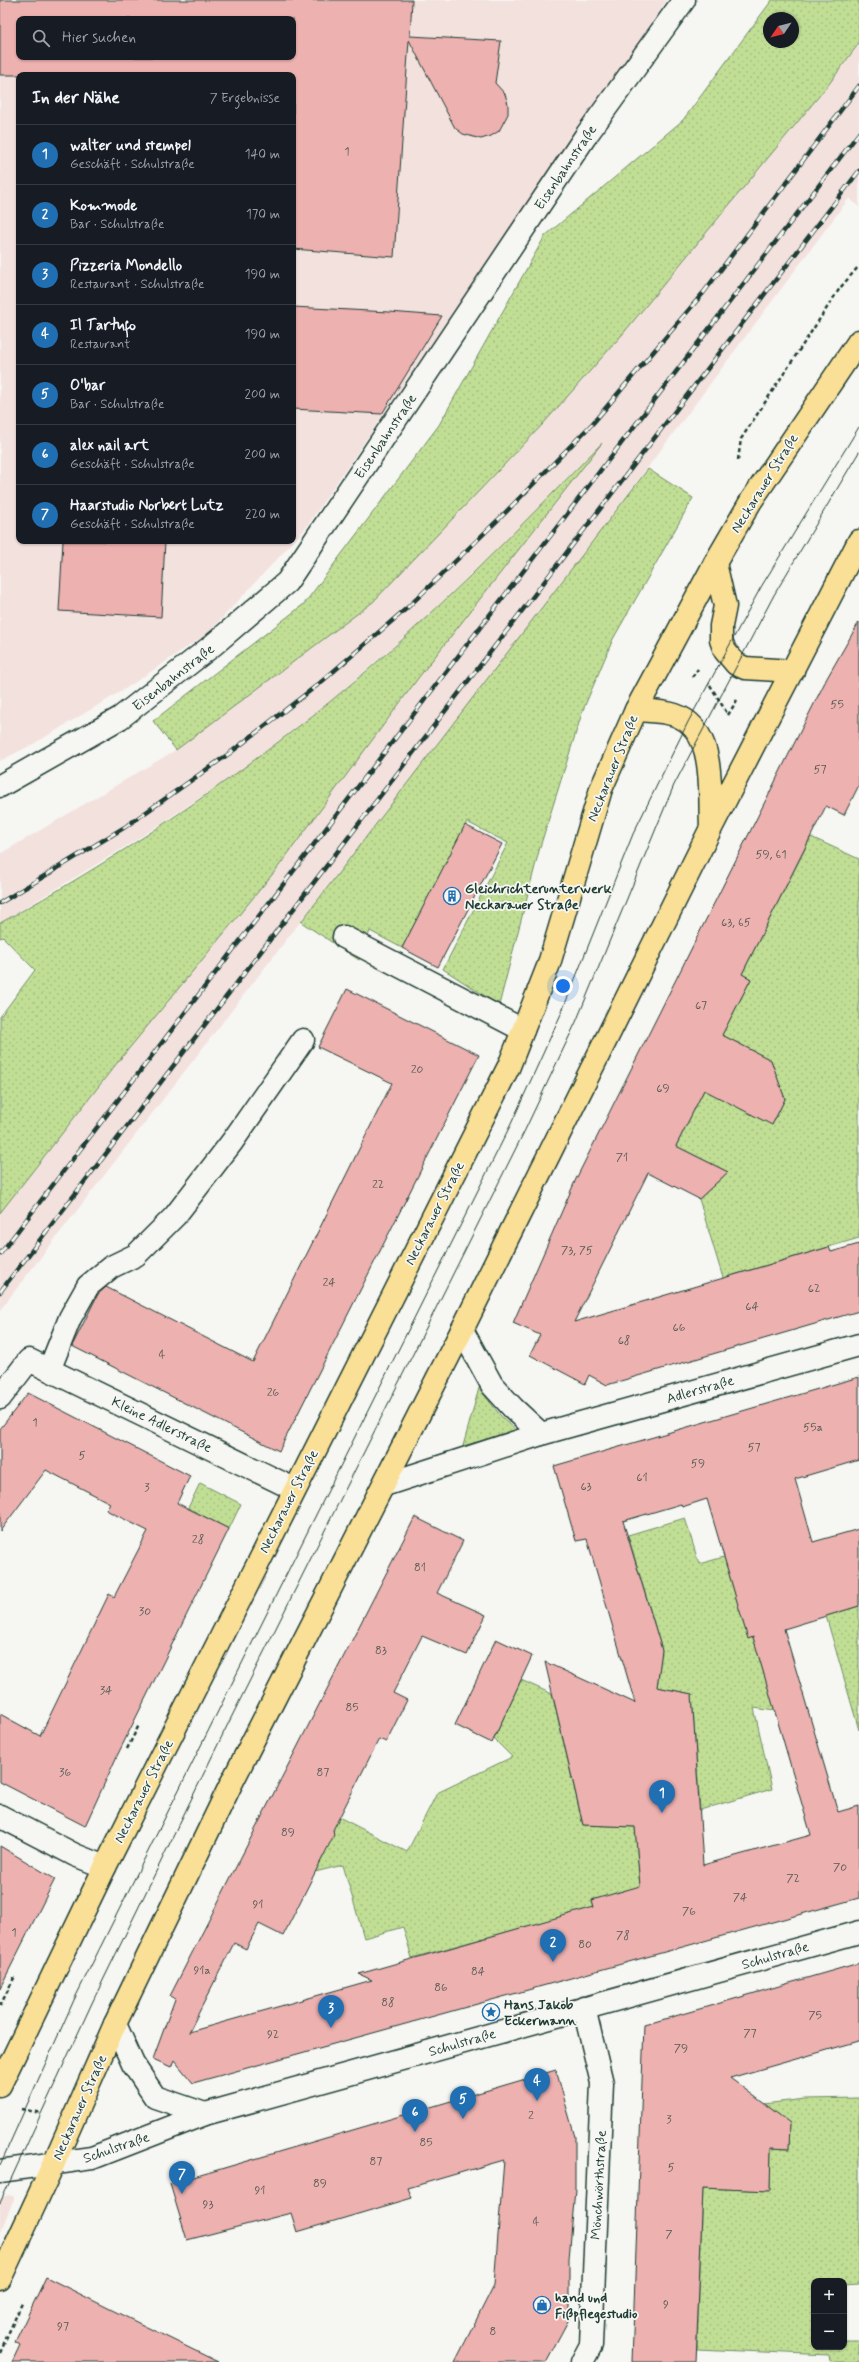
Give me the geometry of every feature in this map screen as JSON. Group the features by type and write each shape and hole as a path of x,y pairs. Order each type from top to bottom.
{"main road":[{"name":"Neckarauer Straße","path":"0,2084 105,1867 509,1066 549,964 601,789 636,710 715,563 751,501 859,342"},
{"name":"Neckarauer Straße","path":"0,2279 53,2165 115,2024 232,1782 462,1330 711,828 859,541"},
{"path":"715,563 726,606 720,626 721,640 725,651 736,664 745,668 793,671"},
{"path":"636,710 676,715 694,727 705,750 708,765 711,828"}],"street":[{"name":"Eisenbahnstraße","path":"0,786 120,718 213,645 287,582 585,137 678,2"},
{"path":"344,937 523,1030"},
{"path":"50,1368 70,1318 88,1286 111,1267 136,1255 175,1216 232,1142 303,1040"},
{"path":"462,1330 492,1384 512,1408 541,1434"},
{"name":"Adlerstraße","path":"384,1485 541,1434 859,1345"},
{"name":"Kleine Adlerstraße","path":"0,1398 29,1360 50,1368 294,1490"},
{"path":"0,1816 75,1855 105,1867"},
{"name":"Schulstraße","path":"0,2171 53,2165 92,2158 205,2114 859,1932"},
{"name":"Mönchwörthstraße","path":"582,2362 591,2345 602,2083 584,2008"},
{"path":"115,2024 133,2064 155,2097 205,2114"}],"path":[{"path":"661,662 691,679 698,668 701,673"},
{"path":"708,683 728,714 736,700 768,718"}],"shaded area":[{"path":"0,0 667,0 305,529 296,539 296,72 16,72 16,544 291,544 208,633 125,689 35,743 0,761"},
{"path":"859,43 859,207 849,198 533,621 0,1310 0,1213 113,1068 276,870 419,677 598,447 515,532 419,624 333,699 242,770 133,842 0,923 0,854 176,750 621,336 829,84"},
{"path":"8,2195 13,2196 14,2199 0,2232 0,2199"}],"green space":[{"path":"772,0 859,0 859,43 829,84 621,336 543,424 373,602 176,750 153,721 304,604 439,425 545,236 683,120 763,12 763,48 799,48 799,12 763,12"},
{"path":"602,443 419,677 276,870 113,1068 0,1213 0,1017 35,970 3,937 0,938 0,923 129,847 171,819 253,761 332,700 437,608 504,543"},
{"path":"648,469 693,498 613,639 583,710 540,847 499,1005 443,969 508,843 467,822 402,948 370,931 359,960 301,922"},
{"path":"811,837 859,859 859,1238 723,1278 699,1199 728,1172 676,1146 717,1064 772,1125 785,1099 771,1060 722,1035 751,979 742,974"},
{"path":"479,1388 500,1415 517,1431 463,1446"},
{"path":"200,1483 241,1504 229,1529 188,1508"},
{"path":"685,1518 699,1564 724,1557 748,1638 753,1637 775,1711 754,1708 772,1789 700,1810 692,1694 657,1687 662,1650 628,1535"},
{"path":"859,1606 859,1730 826,1616"},
{"path":"521,1680 552,1694 583,1825 635,1827 641,1898 603,1897 592,1900 596,1912 558,1918 412,1958 403,1927 364,1938 343,1865 315,1872 331,1813 407,1852 437,1793 512,1757 494,1739"},
{"path":"859,2098 859,2284 847,2285 847,2278 811,2278 811,2350 847,2350 847,2342 859,2342 859,2362 830,2362 829,2355 697,2349 703,2188 770,2191 771,2148 789,2149 764,2104 805,2099"}],"building":[{"path":"0,0 412,0 410,36 501,41 495,83 505,94 508,104 508,114 499,131 491,136 481,139 463,134 455,128 409,40 394,257 296,249 296,72 16,72 16,75 0,75"},
{"path":"296,307 442,316 382,414 296,409"},
{"path":"63,544 165,544 161,617 59,611"},
{"path":"859,622 859,785 844,815 826,806 742,974 751,979 722,1035 771,1060 785,1099 772,1125 704,1090 676,1146 728,1172 699,1199 648,1173 574,1322 829,1247 831,1252 859,1244 859,1311 607,1385 589,1375 585,1384 530,1355 540,1335 513,1323 576,1179 827,678"},
{"name":"Gleichrichterunterwerk Neckarauer Straße","path":"465,825 502,844 438,967 402,948"},
{"path":"347,989 479,1055 279,1451 72,1346 98,1294 106,1287 253,1362 392,1083 318,1047"},
{"path":"859,1377 859,1460 795,1479 813,1542 859,1529 859,1606 784,1629 838,1812 859,1806 859,1898 193,2083 174,2060 171,2067 153,2059 175,1999 170,1996 415,1517 463,1541 437,1593 486,1615 467,1655 422,1636 393,1693 407,1700 386,1742 379,1739 333,1830 334,1835 283,1936 259,1924 246,1949 234,1943 189,2032 372,1980 359,1974 594,1907 592,1900 640,1886 635,1827 583,1825 545,1662 635,1703 587,1539 576,1541 554,1466","holes":["707,1499 748,1639 753,1637 811,1835 703,1865 692,1694 657,1687 662,1650 623,1521 681,1504 682,1507"]},
{"path":"28,1393 190,1476 177,1503 229,1529 117,1756 85,1826 0,1782 0,1714 40,1736 109,1594 114,1597 148,1531 106,1510 110,1503 46,1470 0,1531 0,1429"},
{"path":"496,1639 532,1656 492,1743 455,1725"},
{"path":"0,1846 55,1879 0,1988"},
{"path":"859,1963 859,2041 730,2078 790,2123 789,2149 771,2148 770,2191 703,2188 696,2362 632,2362 644,2025"},
{"path":"556,2070 575,2137 575,2189 569,2259 569,2319 546,2362 455,2362 494,2285 504,2160 408,2188 412,2198 297,2232 291,2213 187,2240 170,2184"},
{"path":"46,2277 218,2362 12,2362 20,2345 15,2342"}],"tram line":[{"path":"0,2165 74,2000 511,1124 561,1014 633,834 688,722 761,587 859,427"},
{"path":"0,2203 92,2003 224,1732 525,1130 576,1022 674,785 774,595 859,452"}],"railway":[{"path":"0,903 125,827 230,753 320,683 407,608 501,517 593,423 704,292 859,86"},
{"path":"0,1254 859,133"},
{"path":"0,1292 859,171"}],"place":[{"name":"Gleichrichterunterwerk Neckarauer Straße","path":"452,896"},
{"name":"walter und stempel","path":"662,1813"},
{"name":"Kommode","path":"553,1962"},
{"name":"Hans Jakob Eckermann","path":"491,2012"},
{"name":"Pizzeria Mondello","path":"331,2028"},
{"name":"Il Tartufo","path":"537,2101"},
{"name":"O'bar","path":"463,2119"},
{"name":"alex nail art","path":"415,2132"},
{"name":"Haarstudio Norbert Lutz","path":"182,2194"},
{"name":"hand und Fißpflegestudio","path":"542,2305"}]}
